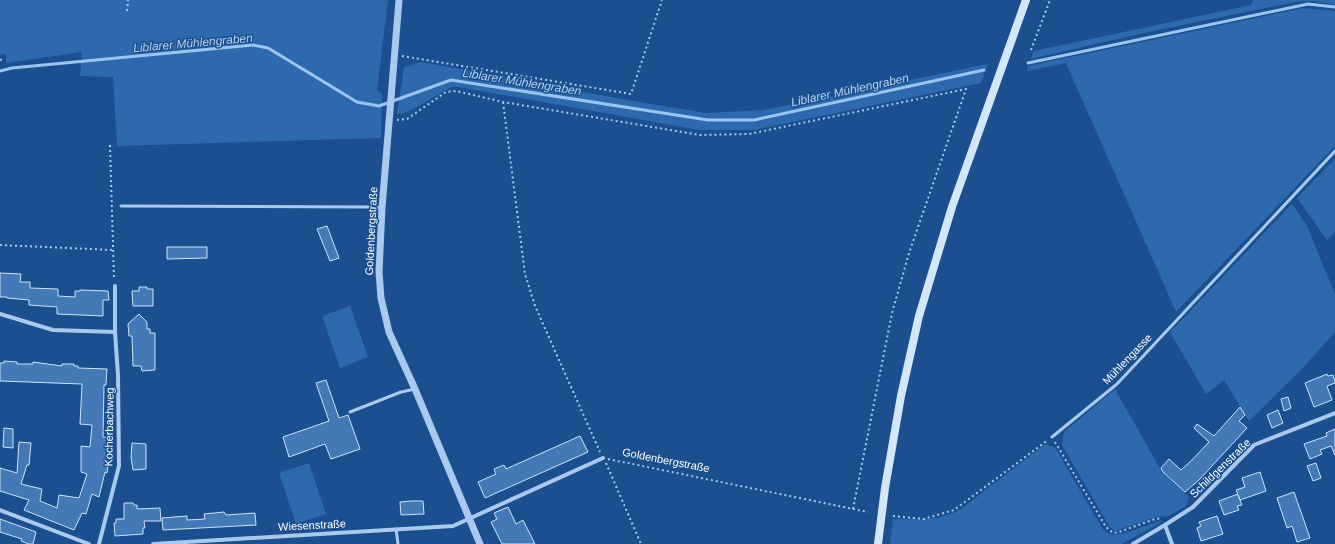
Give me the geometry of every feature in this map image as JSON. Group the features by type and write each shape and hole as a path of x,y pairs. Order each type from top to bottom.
{"main road":[{"path":"878,544 884,488 919,316 952,207 1026,0"}],"street":[{"name":"Goldenbergstraße","path":"399,0 378,272 381,298 389,332 415,389 480,544"},
{"name":"Kocherbachweg","path":"99,544 119,466 115,286"},
{"path":"0,314 53,330 115,332"},
{"name":"Schildgenstraße","path":"1133,544 1193,507 1254,445 1335,413"},
{"path":"470,518 603,458"},
{"path":"0,510 89,544"},
{"name":"Wiesenstraße","path":"153,544 453,526 470,518"},
{"path":"1166,525 1172,544"}],"lane":[{"name":"Mühlengasse","path":"1052,437 1117,384 1335,151"},
{"path":"122,206 382,208"},
{"path":"350,412 401,392 415,389"},
{"path":"396,529 398,544"}],"path":[{"path":"127,11 128,0"},
{"path":"394,54 631,94 662,0"},
{"path":"1031,50 1050,0"},
{"path":"390,119 407,118 446,92 456,91 503,102 700,135 750,134 966,89 909,253 892,313 853,509"},
{"path":"503,102 525,274 535,306 641,544"},
{"path":"110,145 115,286"},
{"path":"0,245 113,250"},
{"path":"893,516 924,519 954,510 1052,437 1106,527 1113,532 1119,532 1155,519 1179,517"},
{"name":"Goldenbergstraße","path":"603,458 868,512"}],"shaded area":[{"path":"0,0 388,0 377,90 382,94 381,138 117,146 113,77 80,76 82,52 6,63 6,54 0,55"},
{"path":"1253,0 1335,0 1335,5 1313,1 1295,2 1139,34 1031,59 1034,51 1251,5"},
{"path":"1303,8 1335,11 1335,146 1176,312 1066,63 1027,71 1028,66"},
{"path":"421,62 706,113 764,110 988,64 981,83 754,130 699,130 453,86 408,112 397,114 404,67"},
{"path":"1335,159 1335,232 1327,240 1297,198"},
{"path":"1292,204 1307,226 1335,294 1335,332 1300,371 1249,421 1224,380 1206,394 1170,332"},
{"path":"350,306 368,357 340,368 322,316"},
{"path":"1115,389 1162,472 1189,497 1186,506 1168,516 1156,517 1116,531 1109,526 1062,445 1064,432"},
{"path":"1045,444 1056,449 1103,530 1106,532 1115,535 1121,534 1164,521 1121,544 890,544 893,519 936,518 961,509"},
{"path":"309,463 326,514 296,524 279,473"}],"building":[{"path":"327,226 339,258 330,261 317,229"},
{"path":"167,247 207,247 207,258 167,259"},
{"path":"0,273 21,274 20,282 30,282 30,288 58,289 58,296 75,297 75,291 80,290 108,291 109,300 103,300 103,316 57,314 57,307 29,305 29,300 0,297"},
{"path":"139,287 153,289 153,306 133,306 132,291 139,291"},
{"path":"139,314 147,322 147,329 150,329 150,333 155,333 155,370 142,371 141,366 133,366 132,336 129,336 128,324"},
{"path":"4,361 17,362 17,364 33,364 33,362 62,366 62,364 74,364 74,366 78,366 78,368 107,369 106,385 104,385 103,437 112,438 107,473 105,472 99,497 92,494 86,514 82,513 74,530 24,510 29,500 0,491 0,468 17,473 19,442 31,443 29,465 27,465 21,484 42,489 40,501 57,508 59,495 79,498 87,474 81,472 81,446 90,447 92,425 80,424 82,384 0,381 0,363 4,363"},
{"path":"1327,374 1328,376 1333,375 1335,381 1335,383 1327,386 1332,400 1314,407 1305,383"},
{"path":"326,380 339,418 348,415 360,449 331,459 325,444 289,457 283,437 329,421 316,383"},
{"path":"1288,397 1291,408 1284,411 1281,399"},
{"path":"1240,407 1245,415 1239,421 1247,428 1199,480 1185,492 1163,472 1161,468 1169,459 1181,470 1209,442 1194,428 1197,424 1214,436"},
{"path":"1278,410 1283,423 1272,428 1267,415"},
{"path":"4,428 13,429 13,448 3,447"},
{"path":"1335,429 1335,455 1331,446 1320,450 1322,454 1310,459 1304,444 1327,436 1326,433"},
{"path":"580,436 588,452 485,498 478,482 496,474 494,469 504,465 506,469"},
{"path":"132,443 146,444 146,469 133,470 131,457"},
{"path":"1316,463 1321,478 1313,481 1307,466"},
{"path":"1260,472 1266,491 1240,500 1242,505 1237,506 1239,510 1224,515 1219,501 1238,494 1236,490 1245,487 1242,478"},
{"path":"1294,492 1310,538 1297,542 1292,526 1287,528 1277,498"},
{"path":"423,501 424,514 401,515 400,502"},
{"path":"124,503 133,503 134,505 137,505 137,509 160,508 161,521 144,521 145,528 143,528 143,534 115,536 114,523 116,523 116,519 124,519"},
{"path":"508,507 516,524 523,520 535,544 502,544 491,522 497,519 494,513"},
{"path":"224,512 226,515 255,513 256,525 163,530 162,518 187,516 187,520 205,519 204,514"},
{"path":"1217,516 1223,534 1201,541 1197,528 1201,526 1199,522"},
{"path":"0,519 36,532 33,544 29,544 21,541 22,539 0,532"}],"waterway":[{"name":"Liblarer Mühlengraben","path":"1028,63 1308,4 1335,7"},
{"name":"Liblarer Mühlengraben","path":"0,71 12,68 253,45 268,48 357,102 379,106 451,80 708,120 754,120 984,70"}]}
